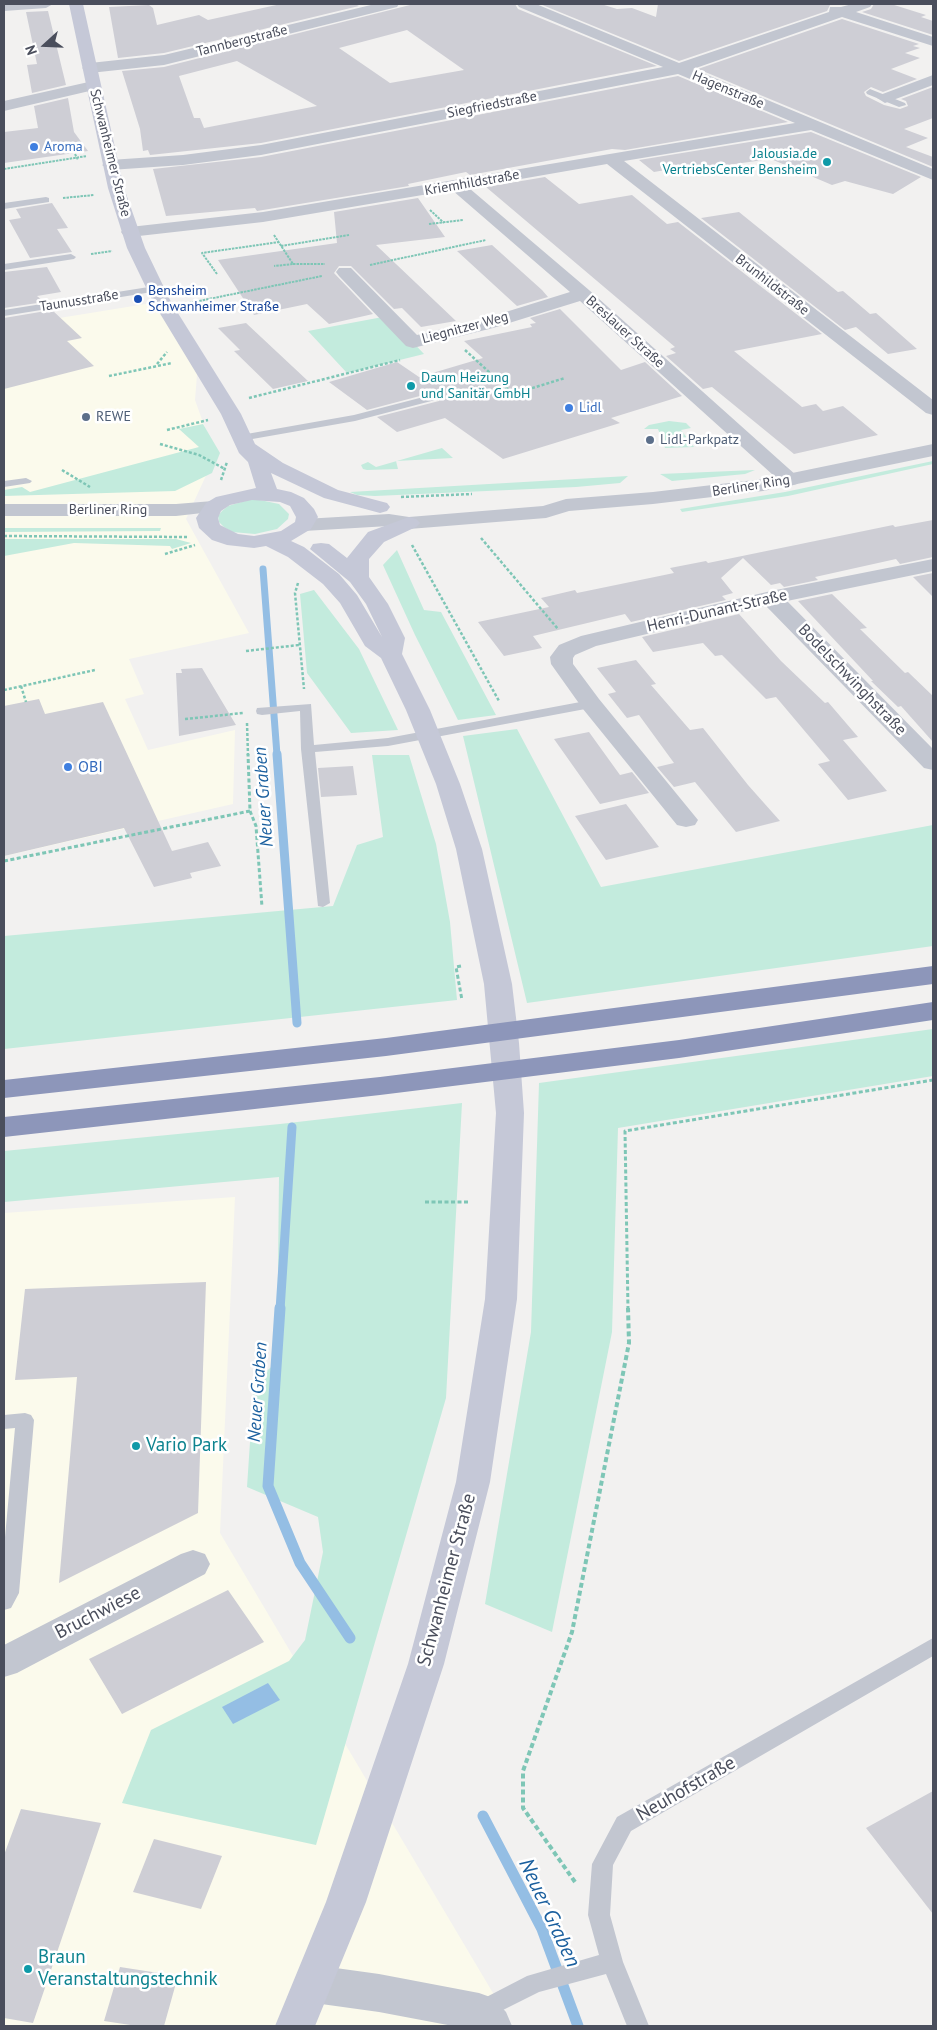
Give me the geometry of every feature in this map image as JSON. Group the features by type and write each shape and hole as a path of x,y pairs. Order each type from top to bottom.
{"highway":[{"path":"4,1089 406,1045 933,975"},
{"path":"4,1127 399,1084 679,1049 933,1011"}],"main road":[{"name":"Schwanheimer Straße","path":"76,4 109,159 117,192 133,240 154,289 228,409 245,445 257,460 268,494"},
{"path":"237,496 243,478 245,445"},
{"path":"245,445 276,467 331,494 380,507"},
{"name":"Berliner Ring","path":"268,494 290,499 302,522 272,540 254,542 220,536 209,526 237,496 268,494"},
{"path":"272,540 296,552 332,578 349,600 373,641 391,654 394,638 377,604 358,577 302,522"},
{"path":"358,577 358,558 376,537 409,523"},
{"name":"Schwanheimer Straße","path":"295,2026 314,1984 346,1902 426,1664 473,1482 501,1299 510,1113 506,1044 498,984 469,849 439,760 391,654"}],"street":[{"path":"4,7 46,4"},
{"name":"Tannbergstraße","path":"90,68 164,60 392,4"},
{"name":"Hagenstraße","path":"524,4 933,175"},
{"path":"814,4 933,42"},
{"name":"Siegfriedstraße","path":"109,159 183,160 260,150 678,69 865,4"},
{"path":"886,98 933,80"},
{"path":"4,106 93,86"},
{"name":"Kriemhildstraße","path":"133,240 812,125"},
{"name":"Brunhildstraße","path":"612,160 933,410"},
{"name":"Breslauer Straße","path":"457,186 583,294 790,480"},
{"name":"Liegnitzer Weg","path":"336,268 413,342 448,334 583,294"},
{"name":"Berliner Ring","path":"302,522 389,520 409,523 546,512 566,506 715,492 790,480 933,450"},
{"name":"Berliner Ring","path":"302,522 337,510 380,507 538,500 566,506"},
{"name":"Berliner Ring","path":"4,510 176,510 209,526"},
{"name":"Berliner Ring","path":"4,525 173,524 209,526"},
{"name":"Henri-Dunant-Straße","path":"573,647 589,641 771,598 933,565"},
{"name":"Bodelschwinghstraße","path":"771,598 933,763"},
{"path":"573,647 561,656 562,664 591,704 686,820"},
{"name":"Bruchwiese","path":"4,1662 193,1564"},
{"path":"314,1984 379,1992 485,2019"}],"lane":[{"path":"870,92 902,105"},
{"path":"4,206 46,200"},
{"path":"4,267 71,258"},
{"name":"Taunusstraße","path":"4,313 154,289"},
{"path":"245,445 435,397"},
{"path":"4,484 26,481"},
{"path":"308,749 388,742 591,704"},
{"path":"262,711 306,707 308,749 323,903"},
{"path":"4,1422 25,1420 9,1593 4,1602"},
{"name":"Neuhofstraße","path":"638,2026 612,1962 599,1915 603,1864 624,1824 933,1646"},
{"path":"485,2019 535,1983 612,1962"}],"path":[{"path":"75,154 77,158"},
{"path":"4,169 77,158 109,159"},
{"path":"59,198 117,192"},
{"path":"430,209 444,223"},
{"path":"263,217 293,264"},
{"path":"280,246 349,235"},
{"path":"89,255 133,240"},
{"path":"217,274 201,252 279,242"},
{"path":"274,266 293,264 336,268"},
{"path":"448,334 513,394 565,378"},
{"path":"167,430 228,409 424,354 413,342"},
{"path":"109,376 159,364 170,348"},
{"path":"152,366 196,359"},
{"path":"160,444 199,455 225,469"},
{"path":"164,554 209,526"},
{"path":"478,534 573,647"},
{"path":"4,536 170,536"},
{"path":"417,551 509,719"},
{"path":"299,579 295,593 306,707"},
{"path":"246,651 299,644"},
{"path":"4,690 95,670"},
{"path":"21,686 26,702"},
{"path":"185,719 262,711"},
{"path":"249,712 247,729 250,811 256,826 262,907"},
{"path":"4,861 250,811"},
{"path":"461,966 456,967 462,1000"},
{"path":"599,1915 523,1808 523,1771 572,1632 629,1343 625,1131 933,1080"},
{"path":"425,1202 469,1202"}],"shaded area":[{"path":"158,302 198,362 195,400 215,456 186,519 249,633 129,659 144,694 125,699 148,750 235,730 233,804 4,856 4,327"},
{"path":"235,1197 220,1533 506,2015 510,2026 4,2026 4,1213"}],"green space":[{"path":"388,316 424,354 347,373 308,331"},
{"path":"669,421 686,423 691,428 681,430 694,447 665,448 658,429 644,429 649,425"},
{"path":"203,424 220,453 212,473 175,491 4,496 4,490 22,487 30,492 199,447 179,429"},
{"path":"442,448 453,458 397,461"},
{"path":"396,461 398,469 367,470 363,469 361,465 368,462 376,467"},
{"path":"933,461 933,464 788,496 682,512 680,509 785,492"},
{"path":"755,470 745,474 672,481 660,474"},
{"path":"628,476 620,483 576,487 375,496 357,495 350,492"},
{"path":"248,500 260,500 279,504 289,514 288,519 277,529 255,534 232,532 219,522 218,516 228,506"},
{"path":"4,528 161,528 160,531 4,532"},
{"path":"4,539 176,539 191,543 172,549 170,546 74,543 4,556"},
{"path":"397,550 424,610 441,612 496,715 458,720 415,635 383,565"},
{"path":"314,590 359,649 398,730 351,733 307,673 300,594"},
{"path":"517,729 601,887 933,825 933,946 527,1003 463,736"},
{"path":"372,755 409,755 436,844 450,922 457,1000 4,1049 4,936 333,906 357,845 383,837"},
{"path":"933,1029 933,1076 618,1128 612,1332 552,1632 485,1604 531,1332 539,1083"},
{"path":"462,1103 446,1398 316,1845 122,1803 151,1730 289,1661 305,1640 323,1552 318,1517 247,1487 254,1382 277,1362 279,1177 4,1202 4,1151 280,1124"}],"water":[{"path":"268,1683 280,1700 233,1724 222,1707"}],"building":[{"path":"281,4 355,4 359,6 164,53 118,58 109,7 149,5 153,8 157,25 199,15 208,20"},
{"path":"414,4 515,4 518,9 657,66 261,143 150,155 148,150 143,151 140,129 122,71 164,67","holes":["407,30 464,70 390,83 339,48","237,61 317,106 204,128 200,118 194,118 179,76"]},
{"path":"540,4 601,4 617,9 632,8 656,17 658,4 846,4 830,5 827,11 679,61"},
{"path":"874,4 891,4 926,15 921,17 933,21 933,35 862,12 871,9"},
{"path":"48,11 66,85 32,93 27,65 37,64 26,12"},
{"path":"842,19 919,44 913,46 920,48 905,53 920,58 891,69 917,79 883,92 871,87 864,92 866,96 884,105 900,109 908,106 906,101 901,99 933,87 933,118 904,129 928,138 906,147 933,157 933,167 698,69"},
{"path":"678,76 788,122 625,150 612,149 470,175 466,172 408,184 409,186 257,211 255,208 166,216 153,169 261,157"},
{"name":"Aroma","path":"68,98 74,132 88,151 4,163 4,132 38,128 34,106"},
{"path":"811,132 921,177 893,194 845,181 832,185 771,159 698,169 694,165 654,172 639,160"},
{"path":"545,177 579,204 632,195 667,224 678,222 822,334 734,351 802,407 816,404 823,411 843,406 878,435 794,454 712,387 703,389 666,356 676,353 670,349 675,347 486,187"},
{"path":"418,198 445,237 376,245 456,321 421,327 402,308 394,309 351,266 339,266 334,273 373,314 329,324 307,304 254,315 218,260 337,243 334,212"},
{"path":"52,203 68,228 57,229 72,252 30,258 9,220 21,218 16,209"},
{"path":"739,212 838,292 843,291 870,314 876,313 917,349 888,354 856,327 845,330 701,218"},
{"path":"492,245 548,297 517,306 457,251"},
{"path":"47,267 61,292 37,296 44,302 4,308 4,272"},
{"path":"560,309 621,370 645,362 682,396 611,418 620,423 503,459 445,418 397,432 377,417 439,401 439,393 435,392 367,410 329,382 397,362 419,377 483,358 464,341 532,327 530,324 536,323 530,318"},
{"path":"52,310 82,338 67,341 94,366 4,389 4,318"},
{"path":"246,323 308,381 273,389 234,351 240,350 218,328"},
{"path":"933,520 933,557 900,564 896,559 815,577 818,580 784,587 780,583 771,585 743,558 721,578 733,593 722,596 726,600 631,622 625,614 533,636 542,648 504,656 478,622 549,607 541,598 575,590 577,593 674,573 670,568 706,561 708,563 893,525 895,527"},
{"path":"933,573 933,597 913,577"},
{"path":"832,594 867,628 860,629 905,673 908,672 933,696 933,742 901,706 898,707 871,681 873,681 798,601"},
{"path":"739,614 781,661 825,703 828,702 858,737 843,740 887,791 848,800 818,764 830,761 776,697 766,699 722,655 715,656 703,643 653,652 642,637"},
{"path":"636,660 656,684 651,685 690,730 703,728 748,785 780,821 736,832 695,782 674,787 657,767 674,763 639,715 627,718 608,694 616,692 597,668"},
{"path":"202,668 236,725 179,736 176,673 182,673 181,669"},
{"name":"OBI","path":"39,699 45,714 103,702 172,851 208,842 221,866 190,873 192,878 154,887 124,828 4,856 4,706"},
{"path":"589,732 620,775 632,772 649,793 600,804 554,739"},
{"path":"353,766 357,795 321,797 318,768"},
{"path":"626,804 659,847 606,860 575,816"},
{"name":"Vario Park","path":"206,1282 198,1513 59,1583 77,1377 15,1380 25,1289"},
{"path":"228,1590 264,1642 122,1714 89,1659"},
{"path":"933,1791 933,1914 866,1828"},
{"path":"21,1809 101,1823 33,2023 4,2018 4,1855"},
{"path":"154,1839 222,1856 201,1909 133,1892"},
{"path":"120,1967 178,1976 164,2026 137,2026 104,2021"}],"waterway":[{"name":"Neuer Graben","path":"263,569 277,755"},
{"name":"Neuer Graben","path":"277,754 297,1023"},
{"name":"Neuer Graben","path":"280,1310 292,1127"},
{"name":"Neuer Graben","path":"280,1308 268,1486 300,1563 350,1638"},
{"name":"Neuer Graben","path":"483,1816 542,1929 578,2026"}],"place":[{"name":"Aroma","path":"34,147"},
{"name":"Jalousia.de VertriebsCenter Bensheim","path":"827,162"},
{"name":"Bensheim Schwanheimer Straße","path":"138,299"},
{"name":"Daum Heizung und Sanitär GmbH","path":"411,386"},
{"name":"Lidl","path":"569,408"},
{"name":"REWE","path":"86,417"},
{"name":"Lidl-Parkpatz","path":"650,440"},
{"name":"OBI","path":"68,767"},
{"name":"Vario Park","path":"136,1446"},
{"name":"Braun Veranstaltungstechnik","path":"28,1969"}]}
